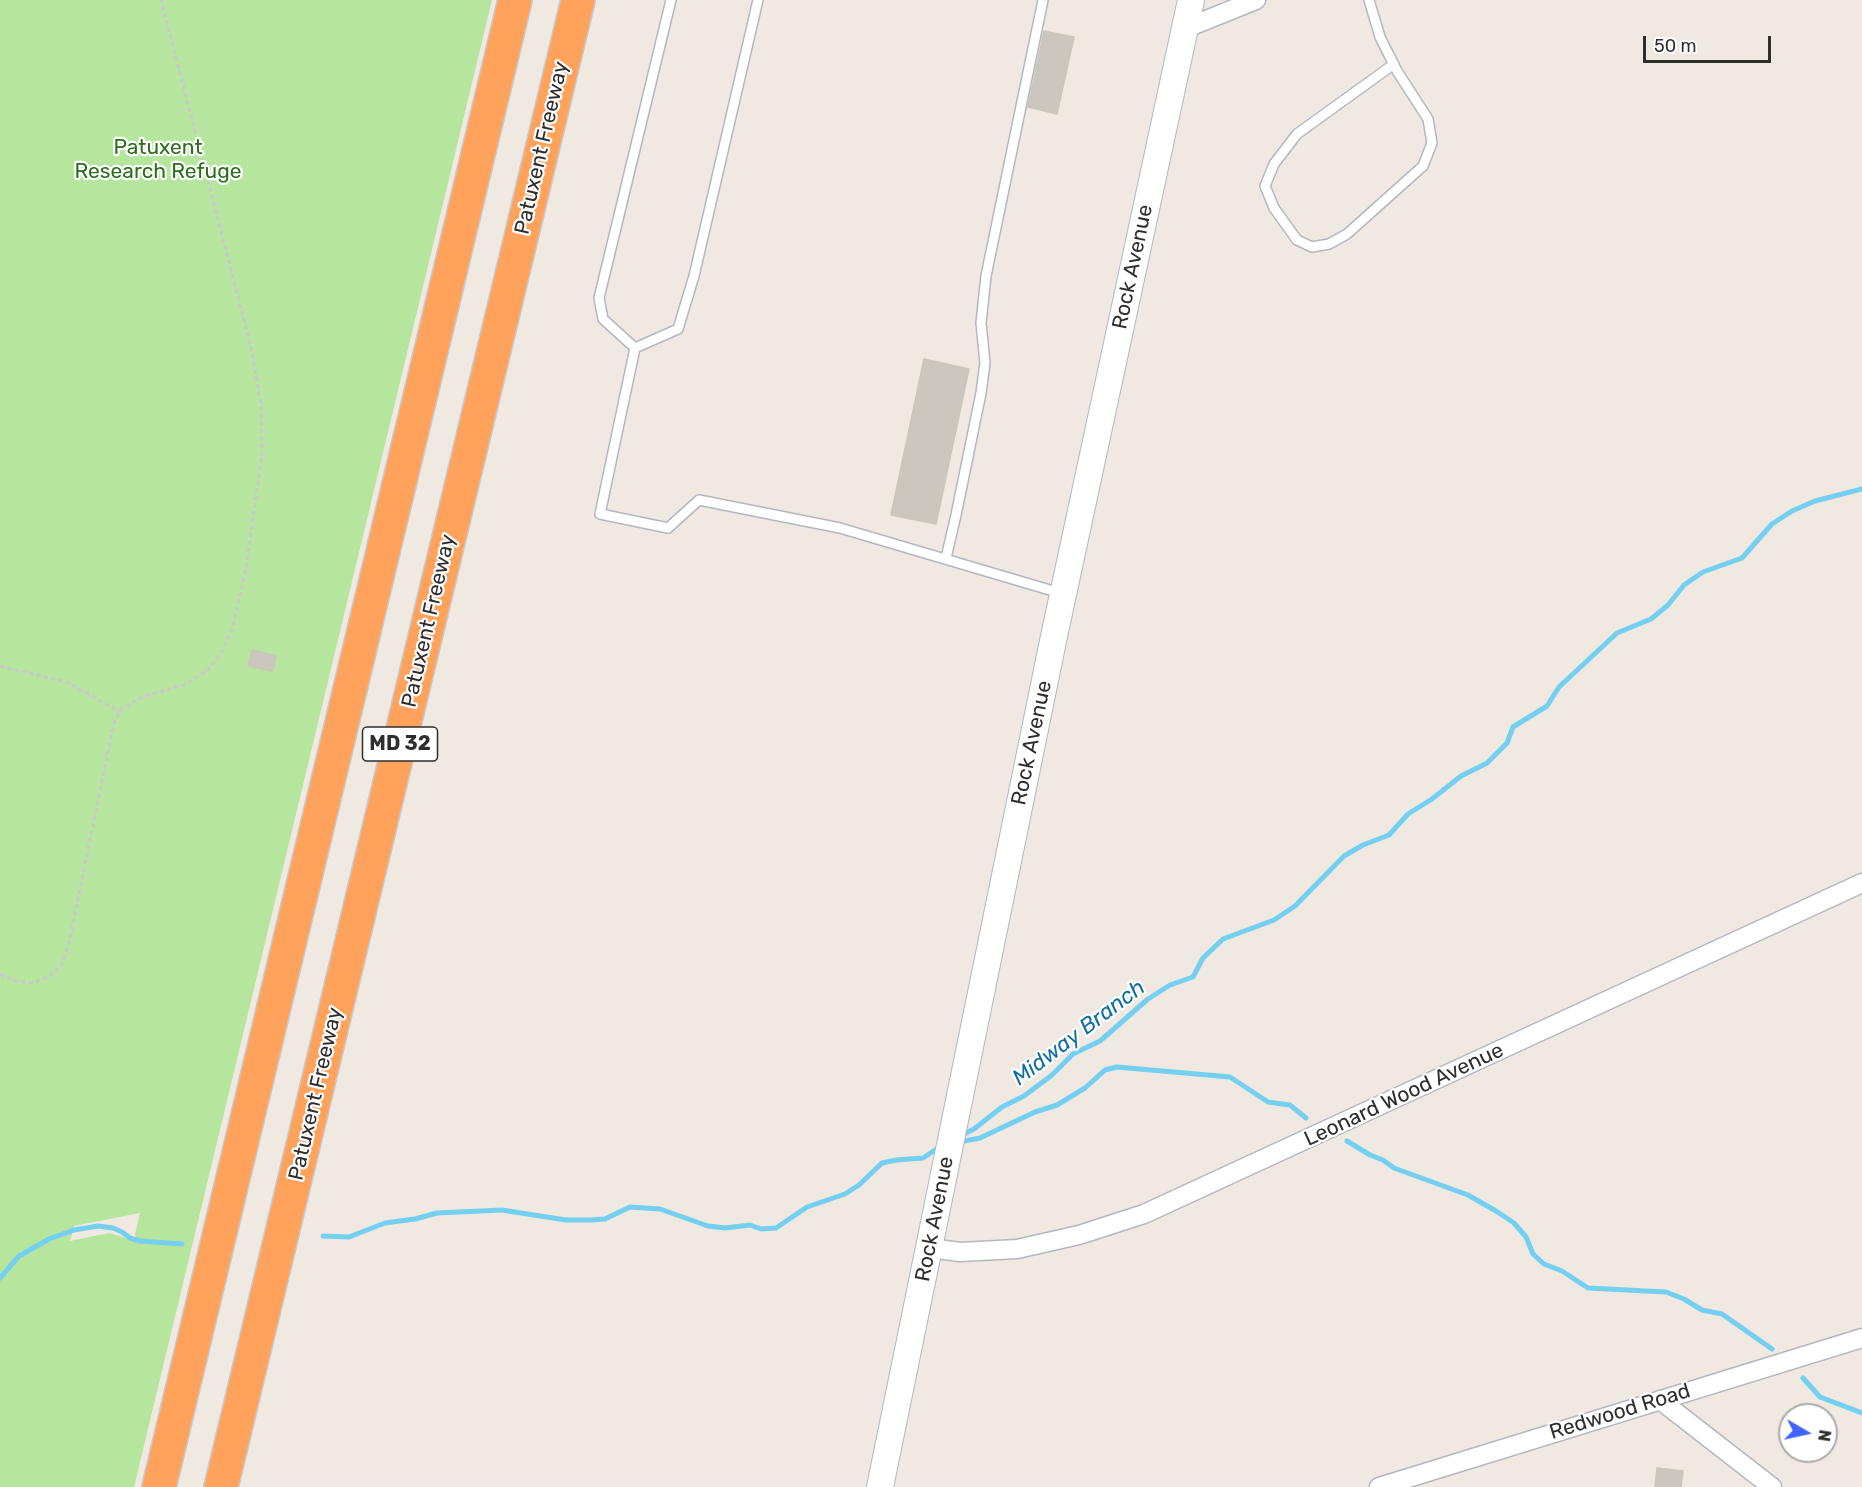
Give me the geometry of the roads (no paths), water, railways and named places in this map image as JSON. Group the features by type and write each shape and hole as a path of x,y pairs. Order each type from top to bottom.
{"highway":[{"name":"MD 32","path":"159,1487 515,0"},
{"name":"Patuxent Freeway","path":"221,1487 578,0"}],"street":[{"name":"Rock Avenue","path":"880,1487 1063,594 1191,0"},
{"path":"1184,29 1256,0"},
{"name":"Leonard Wood Avenue","path":"930,1248 960,1252 1017,1249 1079,1235 1144,1214 1862,883"},
{"name":"Redwood Road","path":"1379,1487 1862,1338"},
{"path":"1660,1400 1772,1487"}],"lane":[{"path":"635,348 603,319 599,298 671,0"},
{"path":"635,348 678,328 694,276 758,0"},
{"path":"946,558 981,393 985,363 981,323 986,276 1042,0"},
{"path":"1369,0 1380,36 1394,64 1428,119 1432,143 1423,166 1347,234 1329,244 1312,247 1297,240 1274,208 1265,186 1274,164 1298,134 1394,64"},
{"path":"635,348 600,514 668,528 699,500 840,528 1063,594"}],"waterway":[{"name":"Midway Branch","path":"960,1136 974,1129 1002,1107 1024,1096 1052,1075 1073,1054 1100,1041 1148,999 1170,985 1193,977 1203,958 1223,939 1274,920 1295,906 1344,856 1363,845 1389,835 1408,814 1461,776 1487,763 1507,743 1513,727 1547,706 1559,687 1617,633 1651,619 1668,605 1684,585 1703,572 1742,558 1772,524 1792,511 1815,501 1862,489"},
{"path":"959,1142 980,1138 1035,1112 1057,1105 1085,1088 1105,1070 1117,1067 1230,1077 1268,1102 1290,1105 1306,1118"},
{"path":"1347,1141 1394,1168 1468,1195 1496,1211 1514,1223 1526,1237 1533,1254 1544,1264 1562,1271 1588,1288 1666,1292 1702,1310 1722,1314 1772,1349"},
{"name":"Midway Branch","path":"323,1236 349,1237 385,1223 437,1213 502,1210 566,1220 591,1220 605,1219 630,1207 660,1209 708,1226 725,1228 750,1225 761,1229 776,1228 807,1207 845,1194 859,1185 882,1163 923,1158 941,1146"},
{"name":"Midway Branch","path":"0,1278 19,1256 49,1239 74,1230 98,1226 113,1228 140,1241 182,1244"},
{"path":"1803,1378 1820,1397 1862,1413"}],"park label":[{"name":"Patuxent Research Refuge","path":"158,160"}]}
